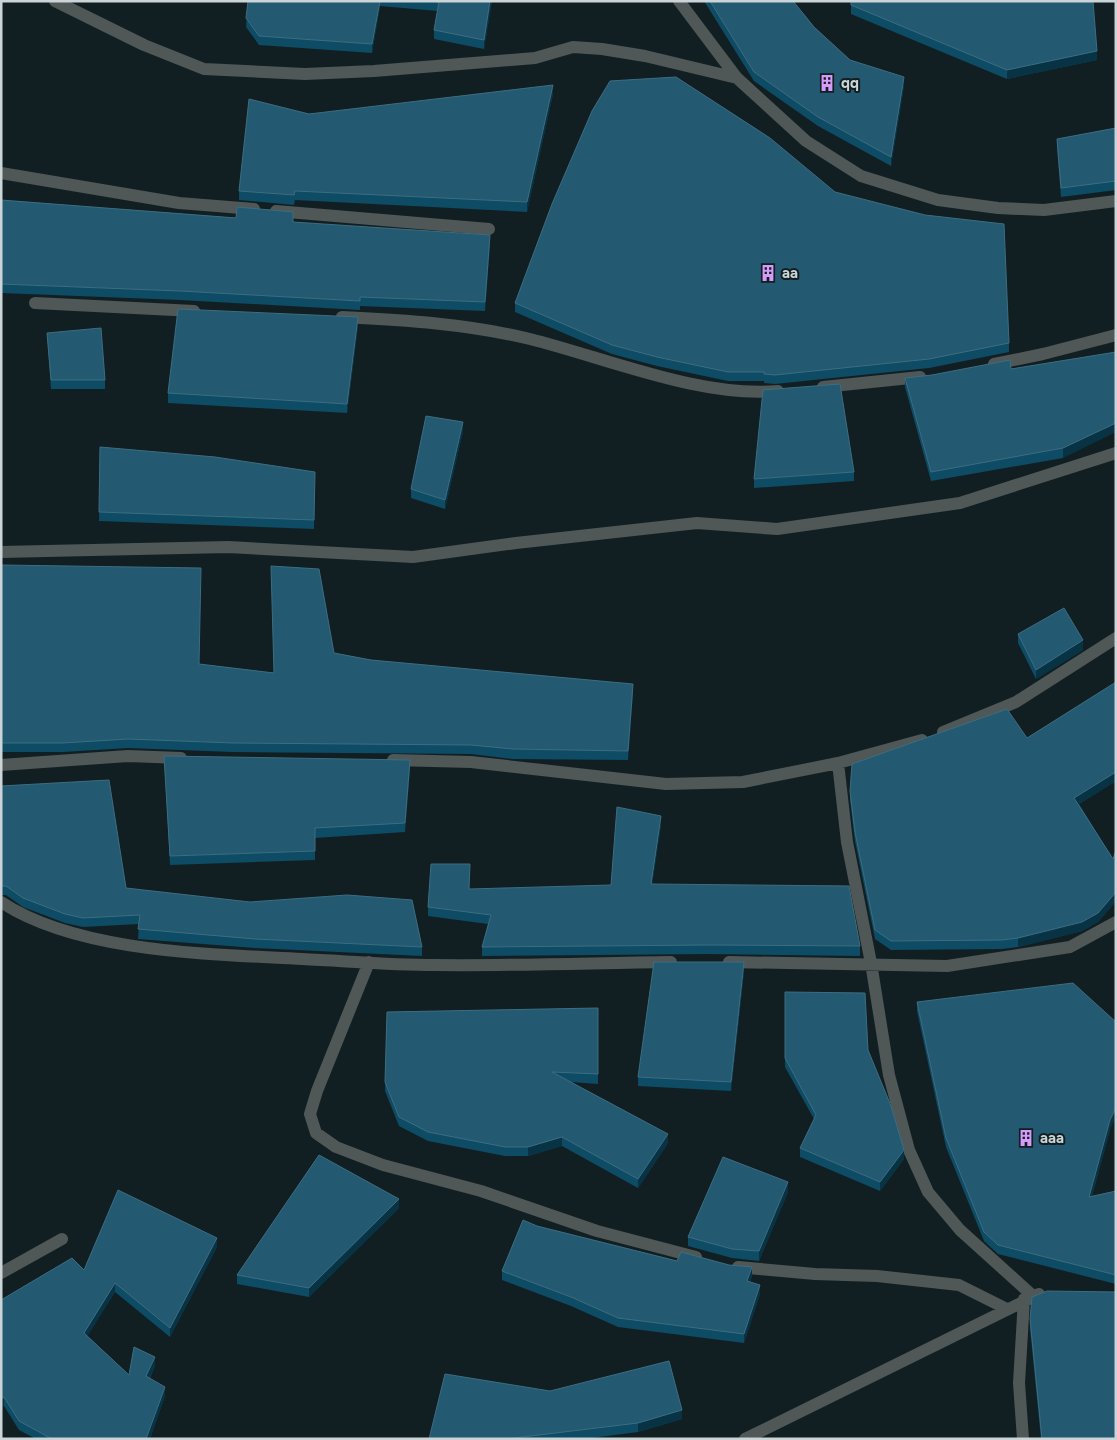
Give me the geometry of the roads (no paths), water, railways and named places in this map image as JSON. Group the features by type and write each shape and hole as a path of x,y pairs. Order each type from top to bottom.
{"street":[{"path":"55,1 144,45 204,69 305,74 374,71 535,58 573,47 602,49 645,56 737,78"},
{"path":"679,1 737,78 806,141 861,176 938,200 998,208 1044,210 1116,201"},
{"path":"1,174 180,203 489,229"},
{"path":"35,303 203,311"},
{"path":"332,317 421,321 482,329 529,339 665,377 717,388 775,392 795,390"},
{"path":"977,367 1043,354 1116,336"},
{"path":"814,388 930,376"},
{"path":"1,552 228,547 413,558 516,543 697,523 777,529 960,503 1116,454"},
{"path":"377,760 471,762 666,784 743,782 838,763 927,739 1016,702 1116,638"},
{"path":"1,765 128,756 194,758"},
{"path":"838,763 847,842 872,963 889,1075 909,1150 928,1192 960,1230 1028,1297"},
{"path":"1,902 19,914 63,931 130,946 254,956 432,966 680,962"},
{"path":"719,962 872,963 946,966 1070,947 1116,922"},
{"path":"369,962 317,1091 310,1114 316,1133 336,1147 383,1165 481,1191 597,1231 717,1262 815,1274 877,1276 959,1285 1007,1309"},
{"path":"1,1273 62,1239"},
{"path":"745,1439 1028,1297 1047,1292"},
{"path":"1023,1439 1019,1383 1028,1297"}],"place":[{"name":"qq","path":"827,83"},
{"name":"aa","path":"768,273"},
{"name":"aaa","path":"1026,1138"}]}
